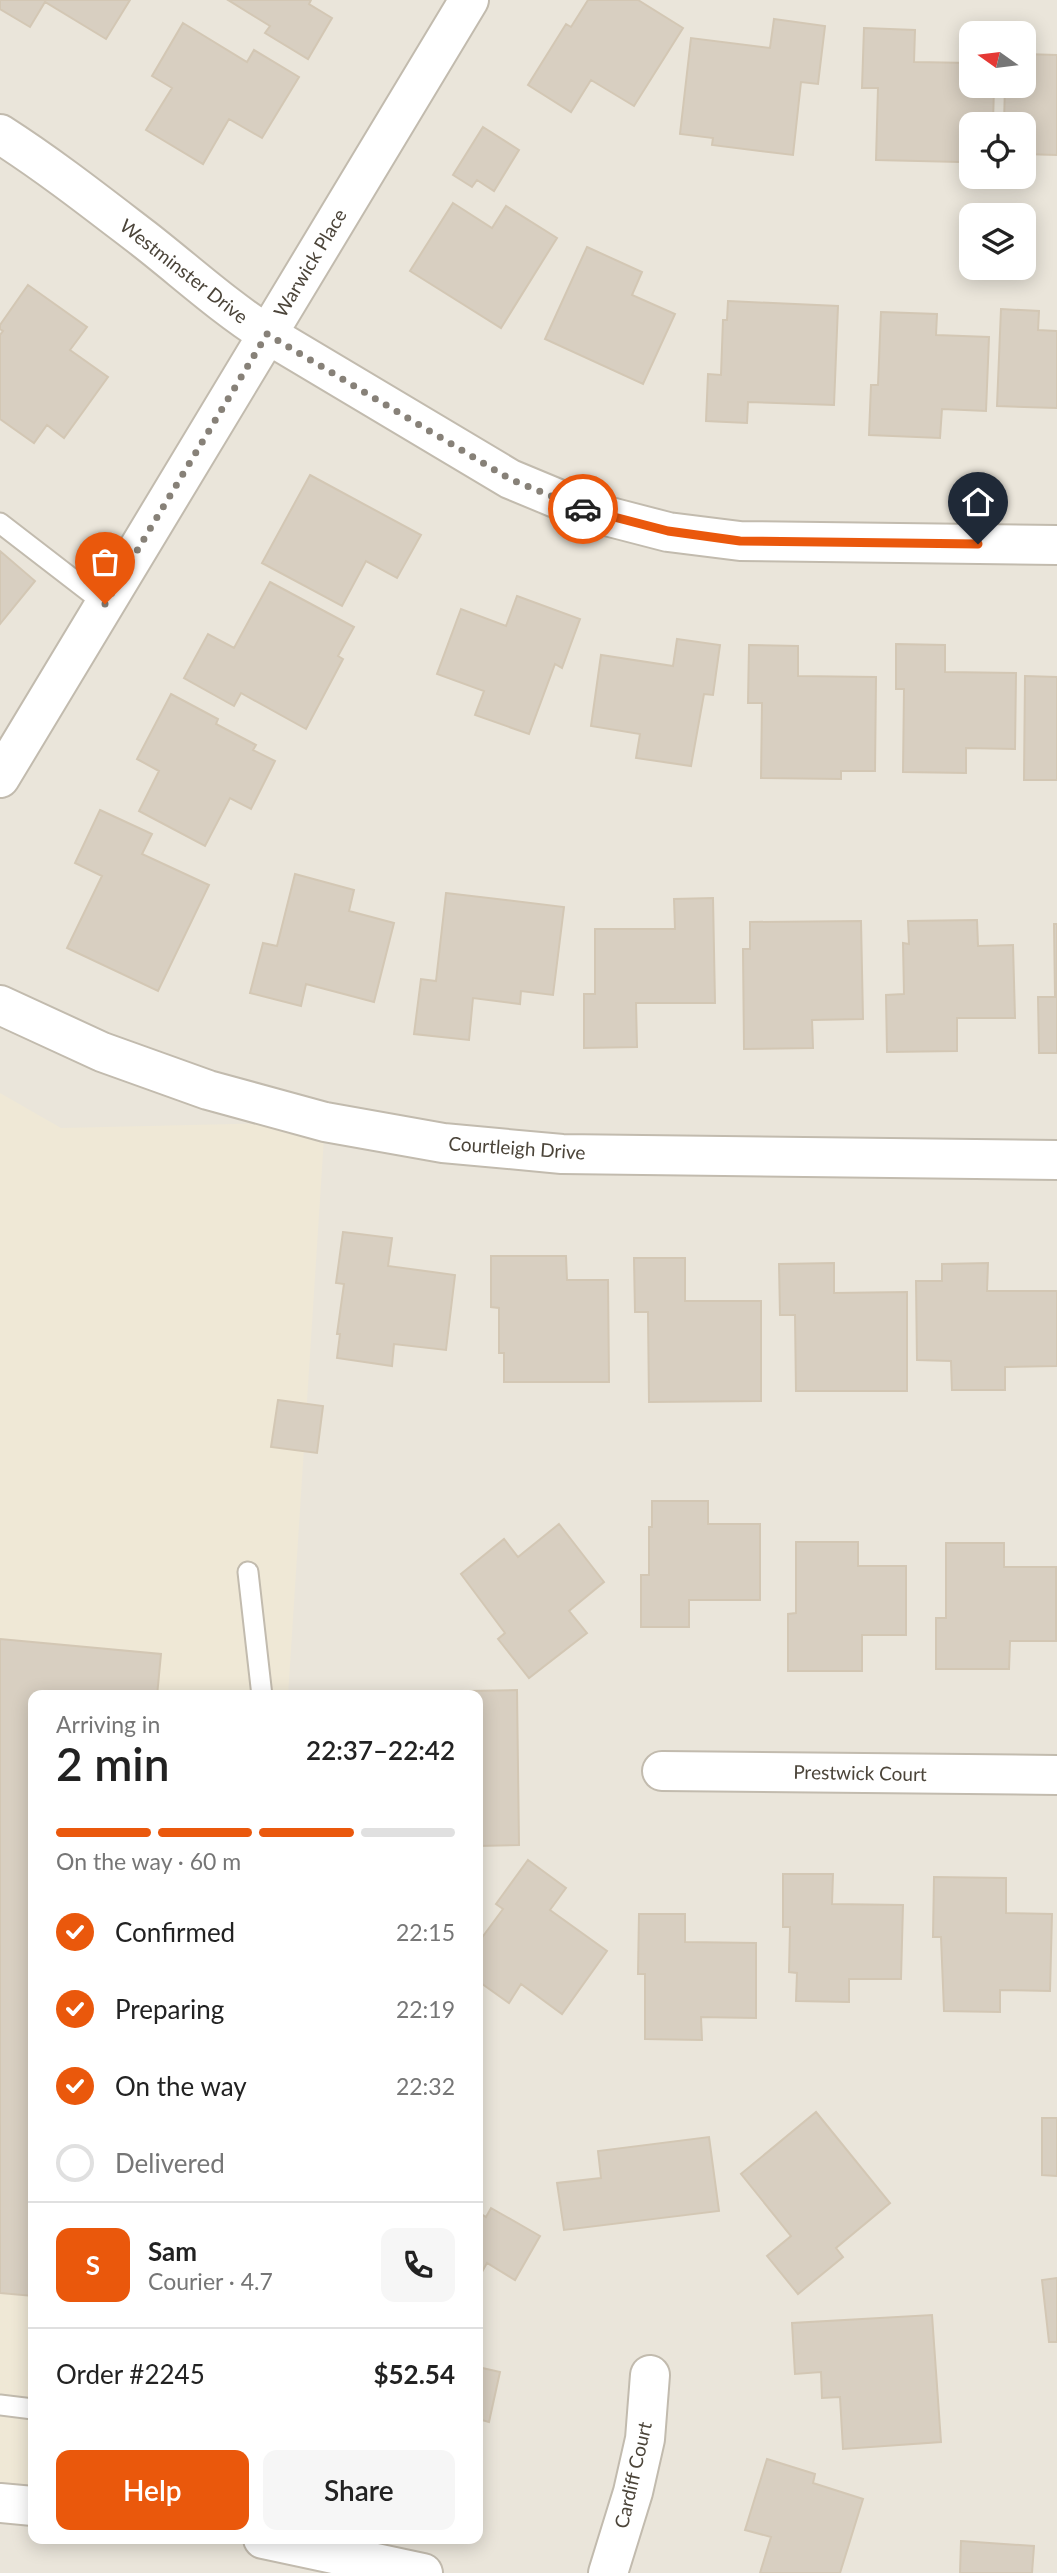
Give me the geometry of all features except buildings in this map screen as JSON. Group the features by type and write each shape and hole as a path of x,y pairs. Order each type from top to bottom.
{"street":[{"name":"Warwick Place","path":"0,778 469,0"},
{"name":"Westminster Drive","path":"0,134 144,239 235,313 267,334 510,479 587,511 668,531 740,541 1057,545"},
{"name":"Courtleigh Drive","path":"0,1005 102,1052 208,1090 325,1122 443,1143 562,1154 1057,1160"},
{"name":"Prestwick Court","path":"662,1771 1057,1775"},
{"name":"Cardiff Court","path":"608,2573 633,2493 645,2439 650,2375"},
{"path":"0,2503 28,2506"},
{"path":"287,2544 423,2573"}],"lane":[{"path":"0,523 105,604"},
{"path":"248,1573 261,1690"},
{"path":"0,2405 28,2408"}],"shaded area":[{"path":"0,0 1057,0 1057,2573 0,2573"},
{"path":"0,1093 61,1128 325,1122 288,1690 28,1690 28,2521 0,2519"}],"way so far":[{"path":"105,604 267,334 510,479 583,509"}],"route":[{"path":"583,509 668,531 740,541 978,544"}]}
